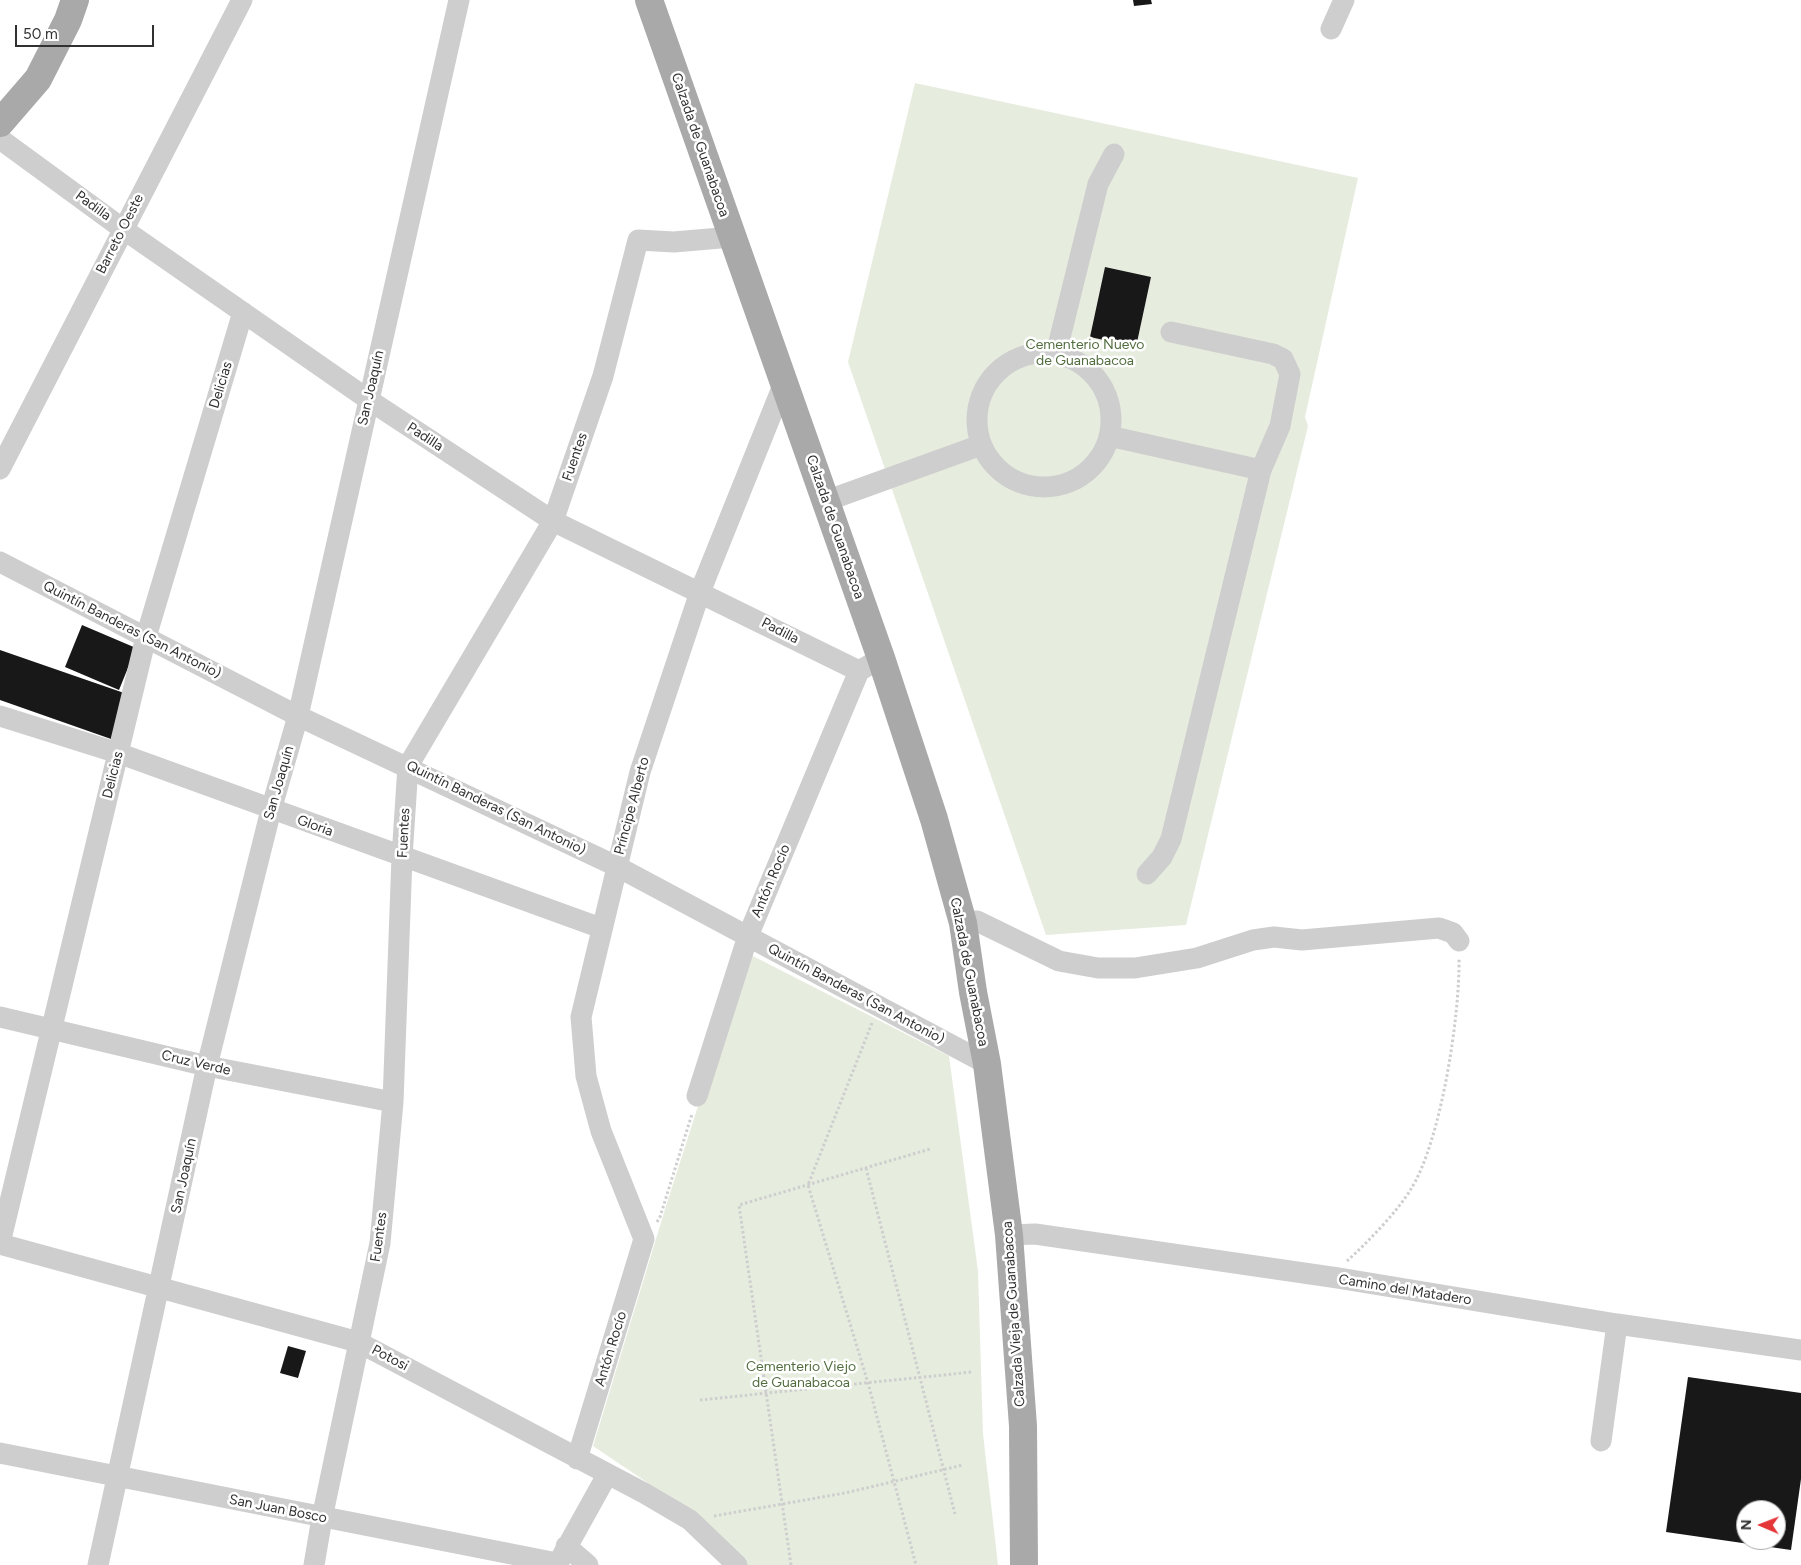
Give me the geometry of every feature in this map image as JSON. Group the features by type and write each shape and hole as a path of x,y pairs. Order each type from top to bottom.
{"main road":[{"path":"0,124 38,79 68,20 74,0"},
{"name":"Calzada de Guanabacoa","path":"649,0 826,501 870,664 934,819 963,923 973,992 987,1064"},
{"name":"Calzada Vieja de Guanabacoa","path":"987,1064 1009,1235 1022,1426 1024,1565"}],"street":[{"name":"Barreto Oeste","path":"0,468 242,0"},
{"name":"San Joaquín","path":"98,1565 207,1066 272,810 298,716 459,0"},
{"path":"1331,29 1344,0"},
{"name":"Padilla","path":"0,139 123,228 369,400 553,521 700,592 870,664"},
{"path":"1056,354 1098,184 1114,154"},
{"name":"Fuentes","path":"314,1565 358,1342 380,1243 393,1102 402,857 408,766 553,521 603,376 638,240 674,242 732,237"},
{"name":"Delicias","path":"0,1243 50,1029 146,637 243,312"},
{"path":"1146,874 1162,857 1171,840 1261,470 1280,426 1290,374 1283,359 1273,354 1171,332"},
{"path":"1045,353 1056,354 1079,362 1100,384 1108,400 1111,412 1109,436 1105,448 1092,468 1072,482 1048,487 1024,485 1013,480 994,465 981,444 977,421 978,409 981,398 992,377 1006,365 1021,356 1045,353"},
{"name":"Príncipe Alberto","path":"644,1239 601,1132 586,1076 581,1017 640,772 700,592 784,383"},
{"path":"1109,436 1261,470"},
{"path":"826,501 981,444"},
{"name":"Quintín Banderas (San Antonio)","path":"0,562 298,716 408,766 616,866 987,1064"},
{"name":"Antón Rocío","path":"697,1096 748,936 870,664"},
{"name":"Gloria","path":"0,716 118,753 601,928"},
{"path":"963,923 977,921 1059,961 1098,968 1135,968 1198,958 1253,940 1274,937 1302,940 1439,928 1453,932 1459,941"},
{"name":"Cruz Verde","path":"0,1017 207,1066 393,1102"},
{"name":"Camino del Matadero","path":"1009,1235 1035,1234 1338,1278 1617,1324 1801,1350"},
{"name":"Antón Rocío","path":"578,1459 644,1239"},
{"name":"Potosi","path":"0,1243 358,1342 690,1520 737,1565"},
{"path":"1601,1441 1617,1324"},
{"name":"San Juan Bosco","path":"0,1454 322,1518 560,1558"},
{"path":"588,1565 560,1558 607,1475"}],"path":[{"path":"1338,1278 1342,1265 1364,1245 1411,1190 1429,1150 1449,1060 1459,975 1459,941"},
{"path":"872,1022 808,1185 868,1382 916,1565"},
{"path":"644,1239 660,1217 697,1096"},
{"path":"791,1565 739,1205 930,1149"},
{"path":"866,1168 955,1514"},
{"path":"700,1400 972,1372"},
{"path":"690,1520 782,1504 963,1465"}],"green space":[{"name":"Cementerio Nuevo de Guanabacoa","path":"915,83 1358,178 1305,417 1308,426 1186,925 1046,935 848,362"},
{"name":"Cementerio Viejo de Guanabacoa","path":"747,953 949,1056 978,1271 983,1434 998,1565 744,1565 693,1518 645,1481 593,1446 666,1206"}],"building":[{"path":"1133,0 1151,0 1152,4 1134,6"},
{"path":"1105,267 1151,277 1136,347 1090,337"},
{"path":"82,625 136,648 119,690 65,667"},
{"path":"0,650 127,694 111,739 0,700"},
{"path":"288,1346 306,1351 298,1378 280,1373"},
{"path":"1688,1377 1801,1393 1801,1479 1791,1550 1786,1549 1786,1500 1736,1500 1736,1542 1666,1532"}]}
